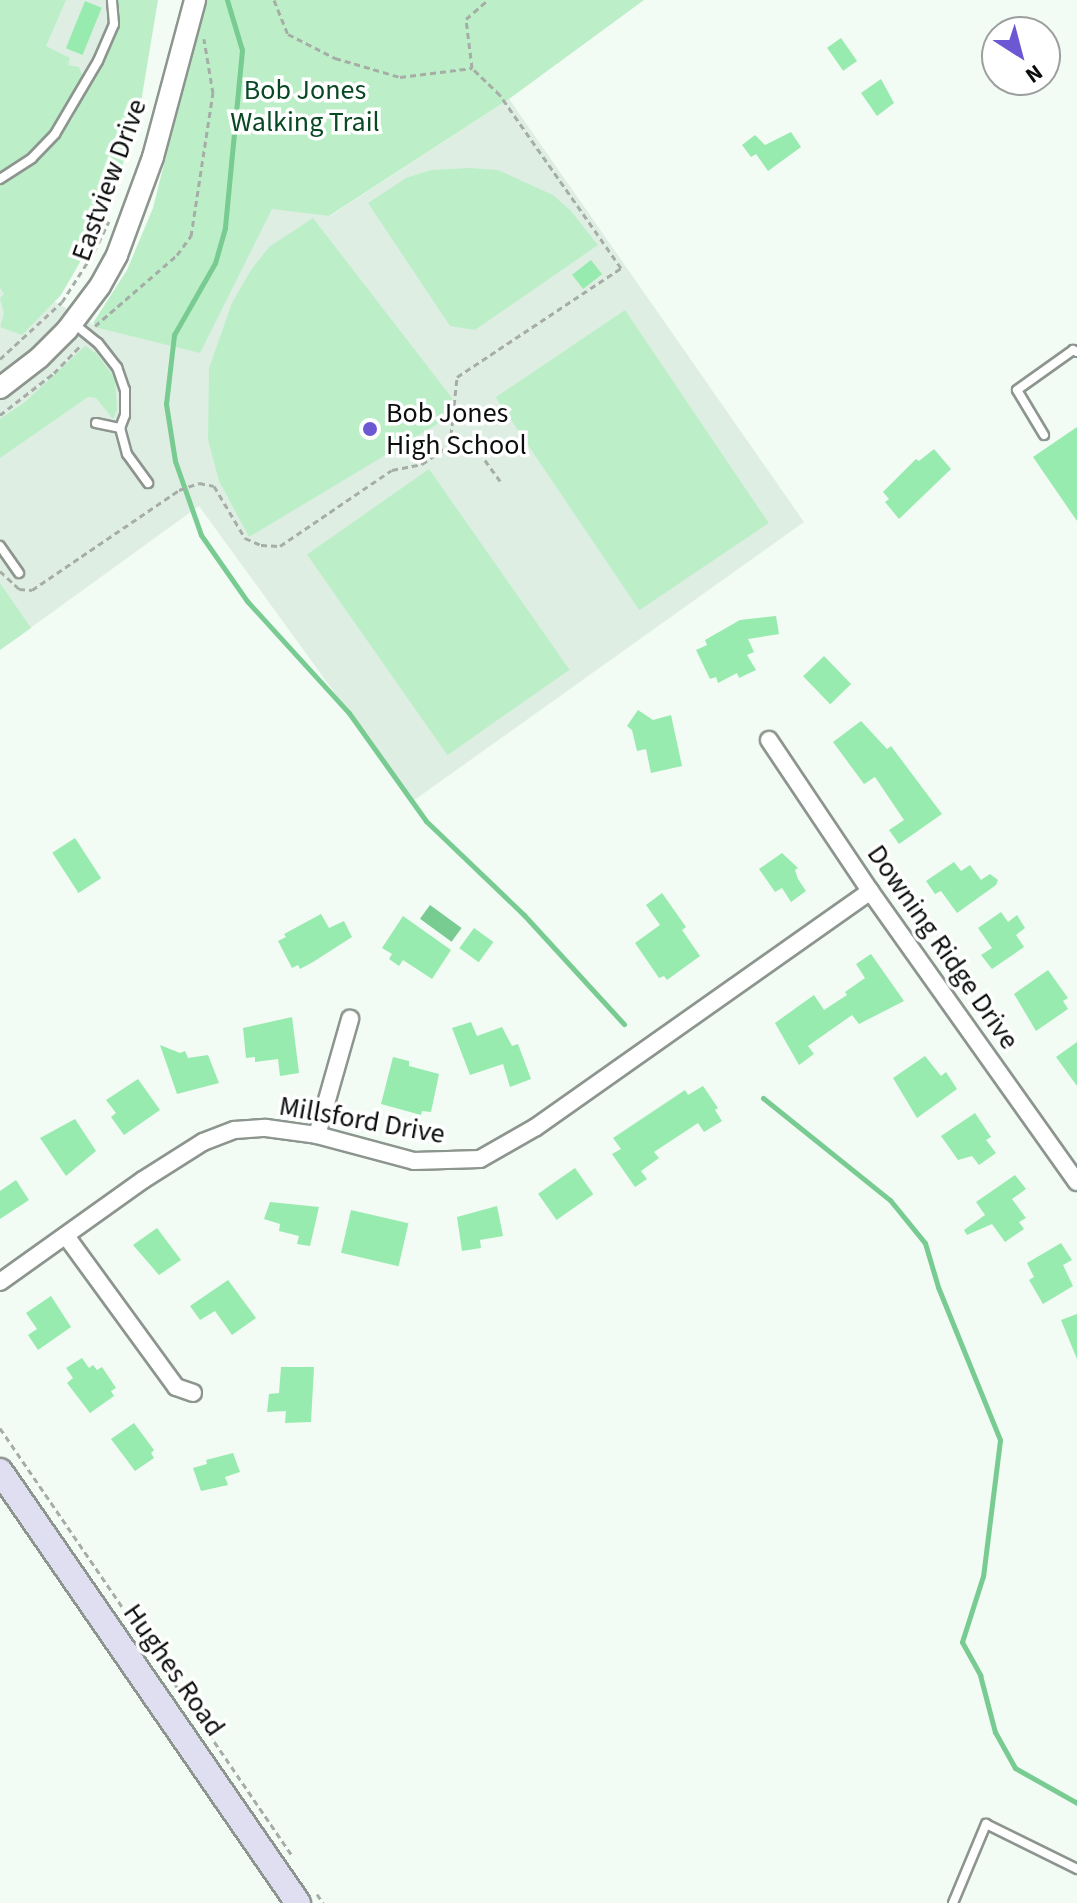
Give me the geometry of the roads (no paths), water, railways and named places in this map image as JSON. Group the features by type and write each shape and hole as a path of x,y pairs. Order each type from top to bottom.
{"main road":[{"name":"Hughes Road","path":"0,1471 307,1897"}],"street":[{"name":"Eastview Drive","path":"0,388 80,328 117,255 153,157 195,0"},
{"name":"Downing Ridge Drive","path":"769,740 870,891 1077,1182"},
{"name":"Millsford Drive","path":"0,1282 203,1142 235,1130 266,1128 317,1135 414,1161 480,1159 536,1127 870,891"},
{"path":"317,1135 350,1019"},
{"path":"66,1236 176,1387 193,1393"}],"lane":[{"path":"0,179 32,158 61,124 98,61 114,24 112,0"},
{"path":"80,328 117,367 125,390 125,415 120,428 127,454 148,483"},
{"path":"1044,435 1017,390 1073,350 1077,352"},
{"path":"96,423 120,428"},
{"path":"0,546 19,573"},
{"path":"953,1903 986,1824 1077,1869"}],"waterway":[{"path":"227,0 242,50 225,228 215,263 174,335 166,404 175,461 201,535 247,601 349,713 426,821 524,915 624,1024"},
{"path":"763,1098 890,1200 925,1243 938,1287 1000,1440 983,1576 962,1642 980,1675 995,1732 1015,1768 1077,1803"}],"place":[{"name":"Bob Jones High School","path":"370,429"}],"park label":[{"name":"Bob Jones Walking Trail","path":"305,106"}]}
